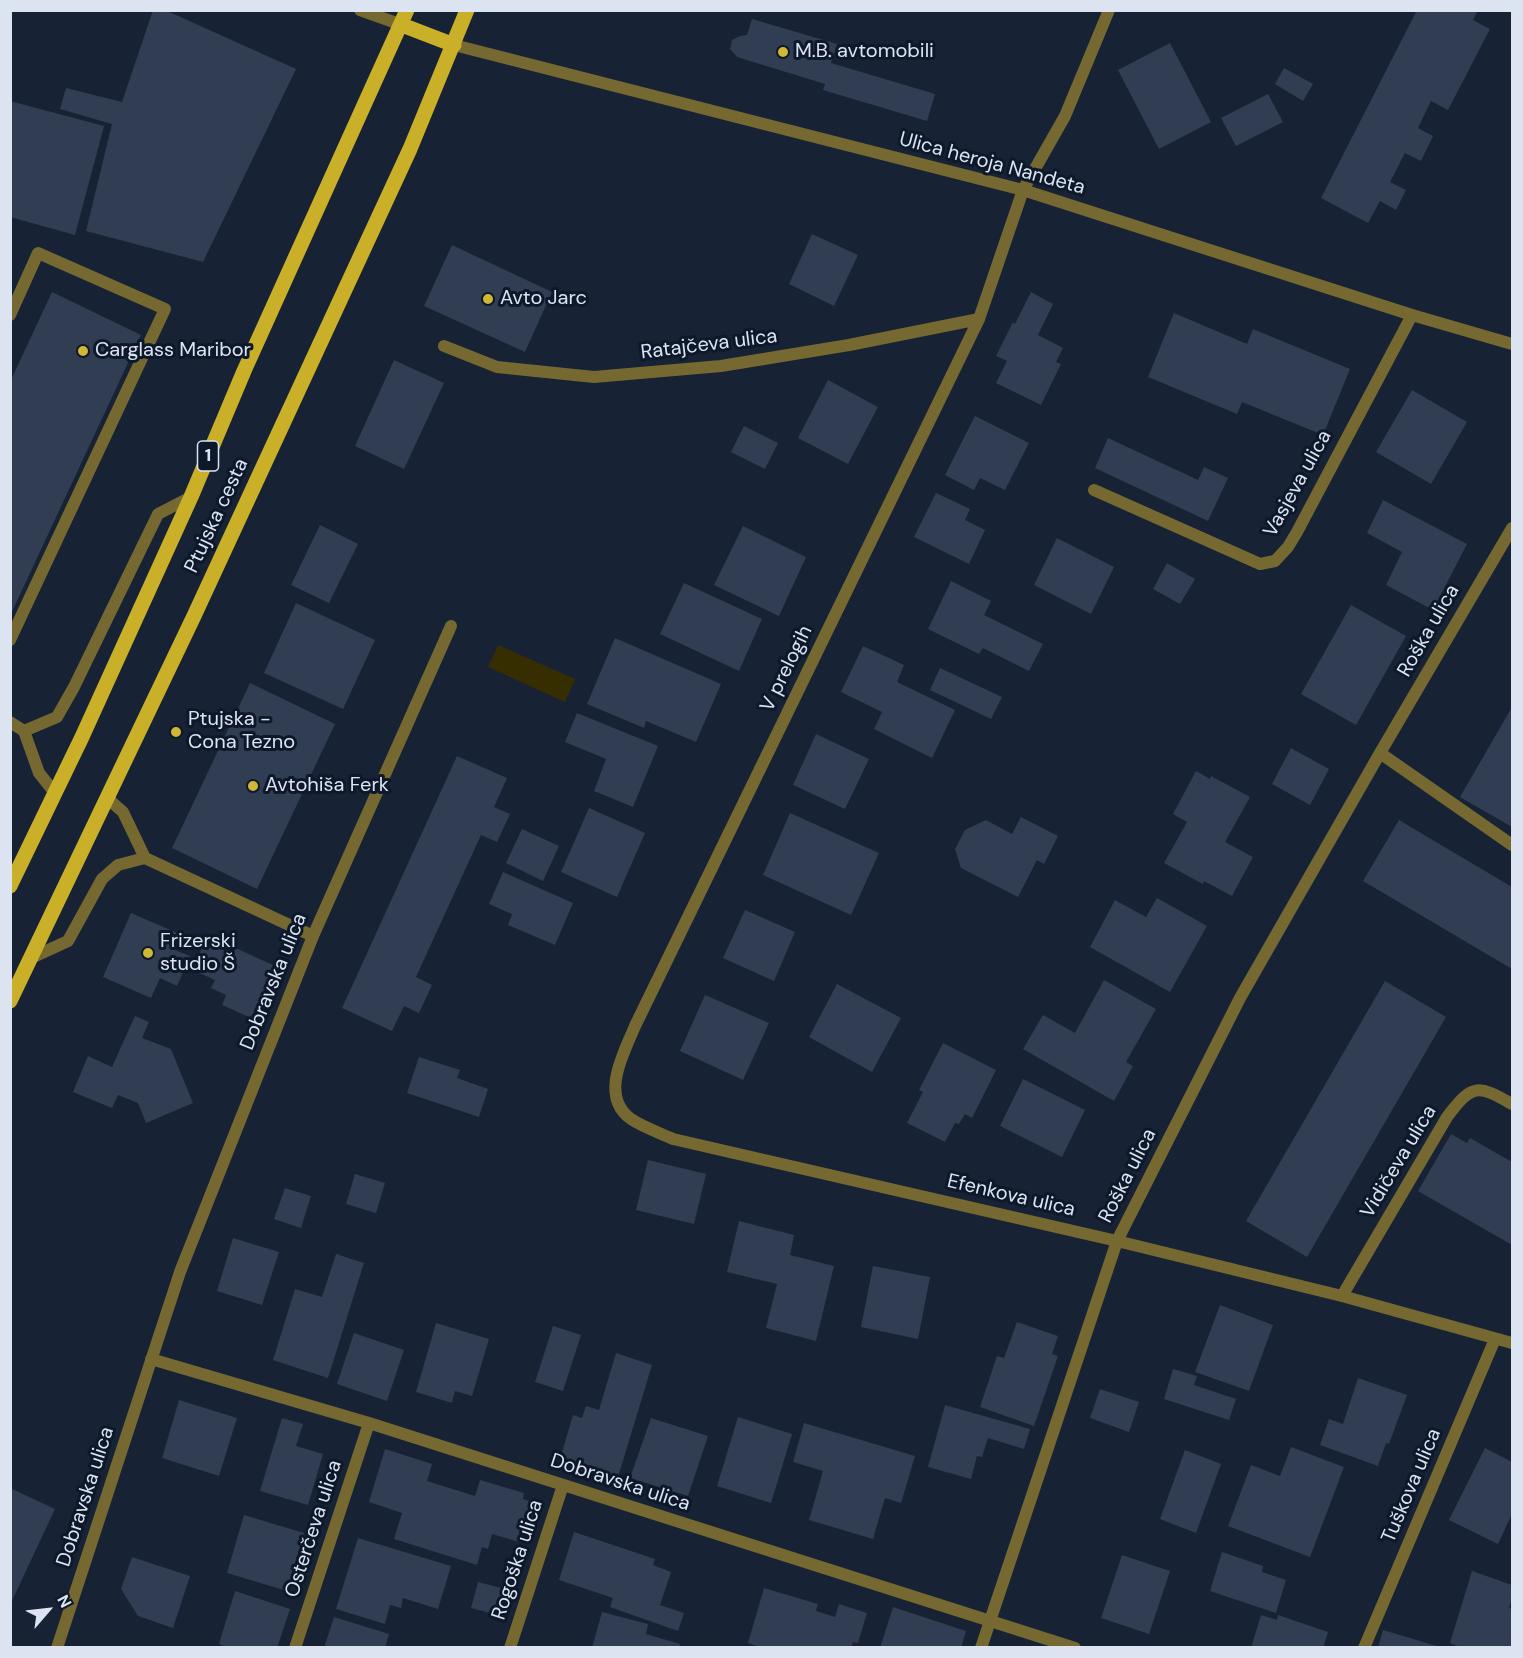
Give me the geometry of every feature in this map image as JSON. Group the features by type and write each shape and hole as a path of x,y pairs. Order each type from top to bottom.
{"main road":[{"name":"Ptujska cesta","path":"10,1000 198,607 390,192 467,10"},
{"path":"404,18 454,45"},
{"name":"Ptujska cesta","path":"10,886 191,497 258,339 404,18"}],"street":[{"path":"360,10 404,18"},
{"name":"V prelogih","path":"673,1139 630,1118 615,1099 616,1072 635,1026 979,319 1023,190 1065,116 1109,10"},
{"name":"Ulica heroja Nandeta","path":"454,45 1023,190 1412,315 1512,344"},
{"path":"10,315 38,253 165,309 10,640"},
{"name":"Vasjeva ulica","path":"1094,490 1260,564 1275,561 1288,547 1297,532 1412,315"},
{"name":"Ratajčeva ulica","path":"444,346 497,367 594,377 721,366 849,345 979,319"},
{"path":"24,731 57,717 74,687 158,513 191,497"},
{"name":"Roška ulica","path":"981,1647 1117,1241 1240,998 1512,528"},
{"name":"Dobravska ulica","path":"57,1647 180,1272 313,936 452,626"},
{"path":"10,722 24,731 39,773 55,793"},
{"path":"1380,753 1512,845"},
{"path":"107,798 123,812 145,858"},
{"path":"31,958 68,941 102,879 118,865 145,858 313,936"},
{"name":"Vidičeva ulica","path":"1342,1296 1456,1105 1474,1090 1481,1089 1492,1092 1512,1104"},
{"name":"Efenkova ulica","path":"673,1139 1117,1241 1342,1296 1512,1343"},
{"name":"Tuškova ulica","path":"1364,1647 1495,1339"},
{"name":"Dobravska ulica","path":"151,1359 369,1423 1075,1647"},
{"name":"Osterčeva ulica","path":"295,1647 369,1423"},
{"name":"Rogoška ulica","path":"510,1647 563,1485"}],"shaded area":[{"path":"498,645 575,679 565,702 488,667"}],"building":[{"path":"153,10 165,10 296,69 203,262 86,231 112,124 60,109 66,88 122,102"},
{"path":"1417,10 1478,10 1473,20 1490,29 1448,110 1431,101 1418,128 1433,136 1421,161 1405,153 1390,182 1406,190 1396,210 1380,201 1368,223 1321,198"},
{"path":"752,19 837,44 831,63 935,94 927,121 823,90 825,84 737,57 730,49 732,40 747,35"},
{"path":"1170,43 1211,122 1159,149 1118,70"},
{"path":"1284,68 1313,84 1303,101 1275,84"},
{"path":"1268,94 1283,122 1236,146 1221,118"},
{"path":"10,101 104,126 75,235 10,217"},
{"path":"812,234 858,255 834,306 789,284"},
{"name":"Avto Jarc","path":"452,245 552,292 525,352 424,306"},
{"path":"52,292 141,335 10,616 10,382"},
{"path":"1031,292 1053,304 1038,335 1063,348 1056,362 1061,364 1041,405 996,383 1007,361 996,356"},
{"path":"1174,313 1247,344 1253,329 1350,369 1323,435 1242,402 1237,414 1148,377"},
{"path":"394,360 444,383 404,469 355,446"},
{"path":"828,380 878,407 848,464 798,438"},
{"path":"1412,390 1467,422 1431,484 1376,452"},
{"path":"975,416 1029,443 1005,490 980,478 974,490 945,475"},
{"path":"744,426 778,443 765,469 731,452"},
{"path":"1108,438 1198,480 1204,467 1228,478 1208,521 1095,468"},
{"path":"936,493 970,509 965,520 985,530 969,564 914,537"},
{"path":"1383,500 1467,544 1433,610 1386,585 1402,552 1367,533"},
{"path":"320,525 358,544 329,603 291,585"},
{"path":"743,526 806,557 779,616 714,585"},
{"path":"1057,538 1114,567 1091,614 1034,585"},
{"path":"1167,563 1195,579 1180,604 1153,589"},
{"path":"951,581 991,601 984,615 1043,644 1029,671 983,648 979,654 928,629"},
{"path":"684,583 762,619 739,671 660,634"},
{"path":"296,603 375,640 343,709 264,673"},
{"path":"1351,605 1406,636 1356,725 1301,694"},
{"path":"615,638 721,684 696,742 646,721 644,728 587,704"},
{"path":"863,646 904,665 897,682 955,710 932,758 874,729 882,712 841,692"},
{"path":"940,668 1002,697 991,719 930,690"},
{"name":"Avtohiša Ferk","path":"250,683 335,724 257,889 172,848"},
{"path":"1512,707 1512,827 1460,797"},
{"path":"577,713 658,746 633,807 594,791 606,759 565,742"},
{"path":"816,734 869,759 845,809 793,785"},
{"path":"1291,748 1329,769 1310,805 1272,784"},
{"path":"457,756 507,778 494,807 510,814 497,842 481,835 416,977 432,985 419,1013 404,1006 392,1031 342,1008"},
{"path":"1196,771 1210,779 1211,776 1250,797 1225,842 1253,857 1232,896 1204,881 1203,884 1164,863 1187,822 1173,814"},
{"path":"589,808 645,833 617,897 561,872"},
{"path":"790,813 879,853 851,915 763,875"},
{"path":"1021,817 1058,836 1044,864 1037,860 1018,897 961,868 955,849 965,830 986,820 1012,834"},
{"path":"1399,820 1512,887 1512,969 1363,881"},
{"path":"522,829 559,846 543,881 506,863"},
{"path":"503,872 573,903 555,945 508,925 512,914 489,904"},
{"path":"1157,898 1207,926 1170,992 1090,947 1115,900 1146,917"},
{"path":"745,910 795,932 774,981 723,958"},
{"name":"Frizerski studio Š","path":"131,913 182,935 175,950 190,956 177,986 160,978 151,998 103,977"},
{"path":"207,935 275,966 251,1018 222,1005 226,995 211,988 215,980 197,972 205,957 199,955"},
{"path":"1104,980 1156,1009 1126,1062 1133,1066 1114,1101 1023,1049 1043,1015 1075,1033"},
{"path":"1385,981 1446,1017 1307,1257 1246,1221"},
{"path":"837,984 901,1018 872,1072 809,1037"},
{"path":"705,995 769,1023 743,1080 680,1051"},
{"path":"135,1016 149,1022 142,1038 171,1049 193,1103 146,1123 138,1103 118,1095 112,1108 73,1092 88,1056 112,1067"},
{"path":"943,1043 996,1070 972,1118 965,1114 959,1124 955,1123 945,1142 907,1123 923,1092 919,1090"},
{"path":"419,1057 460,1070 457,1078 488,1089 479,1117 407,1093"},
{"path":"1023,1079 1085,1110 1062,1157 1000,1126"},
{"path":"1451,1134 1467,1143 1470,1138 1512,1162 1512,1245 1418,1191"},
{"path":"648,1160 706,1174 694,1224 636,1210"},
{"path":"355,1174 385,1183 376,1213 346,1204"},
{"path":"285,1188 311,1196 301,1228 274,1219"},
{"path":"739,1221 794,1235 790,1255 834,1266 816,1341 766,1328 777,1284 727,1272"},
{"path":"233,1238 279,1252 262,1305 217,1291"},
{"path":"336,1254 364,1263 328,1378 273,1360 295,1289 322,1297"},
{"path":"873,1266 930,1277 918,1339 861,1327"},
{"path":"1220,1305 1273,1325 1249,1391 1195,1372"},
{"path":"1017,1322 1058,1336 1052,1354 1058,1356 1034,1426 980,1407 997,1356 1004,1358"},
{"path":"436,1323 489,1339 472,1396 455,1391 452,1403 416,1392"},
{"path":"553,1326 581,1335 563,1391 535,1382"},
{"path":"354,1333 404,1350 387,1401 337,1384"},
{"path":"616,1353 652,1365 615,1487 557,1469 573,1415 582,1418 586,1406 599,1410"},
{"path":"1173,1369 1197,1376 1194,1385 1236,1399 1229,1420 1164,1399"},
{"path":"1358,1378 1407,1395 1389,1444 1386,1443 1378,1466 1320,1445 1329,1419 1343,1424"},
{"path":"1100,1389 1139,1402 1129,1432 1090,1418"},
{"path":"179,1400 237,1418 219,1476 162,1458"},
{"path":"945,1405 1030,1429 1024,1449 988,1438 982,1457 977,1456 971,1479 928,1467"},
{"path":"738,1417 792,1434 771,1503 717,1486"},
{"path":"282,1418 303,1424 296,1446 323,1454 308,1505 260,1491"},
{"path":"651,1418 708,1436 688,1496 630,1478"},
{"path":"804,1423 915,1456 901,1503 885,1498 873,1539 809,1520 823,1471 793,1462"},
{"path":"1291,1447 1344,1467 1310,1557 1228,1526 1251,1465 1280,1476"},
{"path":"1485,1448 1512,1462 1512,1514 1498,1544 1449,1520"},
{"path":"385,1449 432,1464 427,1481 475,1496 480,1480 524,1493 523,1499 538,1504 526,1544 492,1534 488,1549 482,1547 477,1565 394,1539 402,1513 369,1502"},
{"path":"1185,1450 1221,1464 1196,1533 1160,1519"},
{"path":"10,1488 55,1509 10,1605"},
{"path":"244,1515 304,1533 287,1591 227,1573"},
{"path":"574,1532 655,1559 653,1565 671,1572 660,1605 684,1613 678,1631 610,1607 613,1598 559,1580"},
{"path":"358,1538 451,1566 438,1609 403,1598 401,1608 390,1605 385,1624 336,1609"},
{"path":"1222,1552 1263,1566 1262,1572 1286,1580 1276,1613 1210,1591"},
{"path":"1122,1555 1170,1571 1149,1634 1101,1618"},
{"path":"132,1557 190,1576 173,1628 138,1616 121,1589"},
{"path":"1472,1571 1512,1585 1509,1608 1512,1609 1512,1648 1462,1648 1450,1643"},
{"path":"478,1582 509,1590 502,1616 471,1608"},
{"path":"764,1588 818,1604 816,1611 835,1617 839,1604 867,1613 858,1643 853,1642 851,1648 763,1648 748,1643"},
{"path":"235,1591 290,1609 277,1648 228,1648 219,1644"},
{"path":"893,1607 966,1631 961,1648 880,1648"},
{"path":"602,1612 648,1624 646,1634 680,1644 679,1648 592,1648"},
{"path":"1261,1615 1277,1620 1278,1615 1328,1632 1323,1648 1251,1648"},
{"path":"334,1617 389,1634 385,1648 324,1648"},
{"path":"1383,1630 1440,1647 1440,1648 1378,1648"}],"place":[{"name":"M.B. avtomobili","path":"783,52"},
{"name":"Avto Jarc","path":"488,299"},
{"name":"Carglass Maribor","path":"83,351"},
{"name":"Ptujska - Cona Tezno","path":"176,732"},
{"name":"Avtohiša Ferk","path":"253,786"},
{"name":"Frizerski studio Š","path":"148,953"}]}
